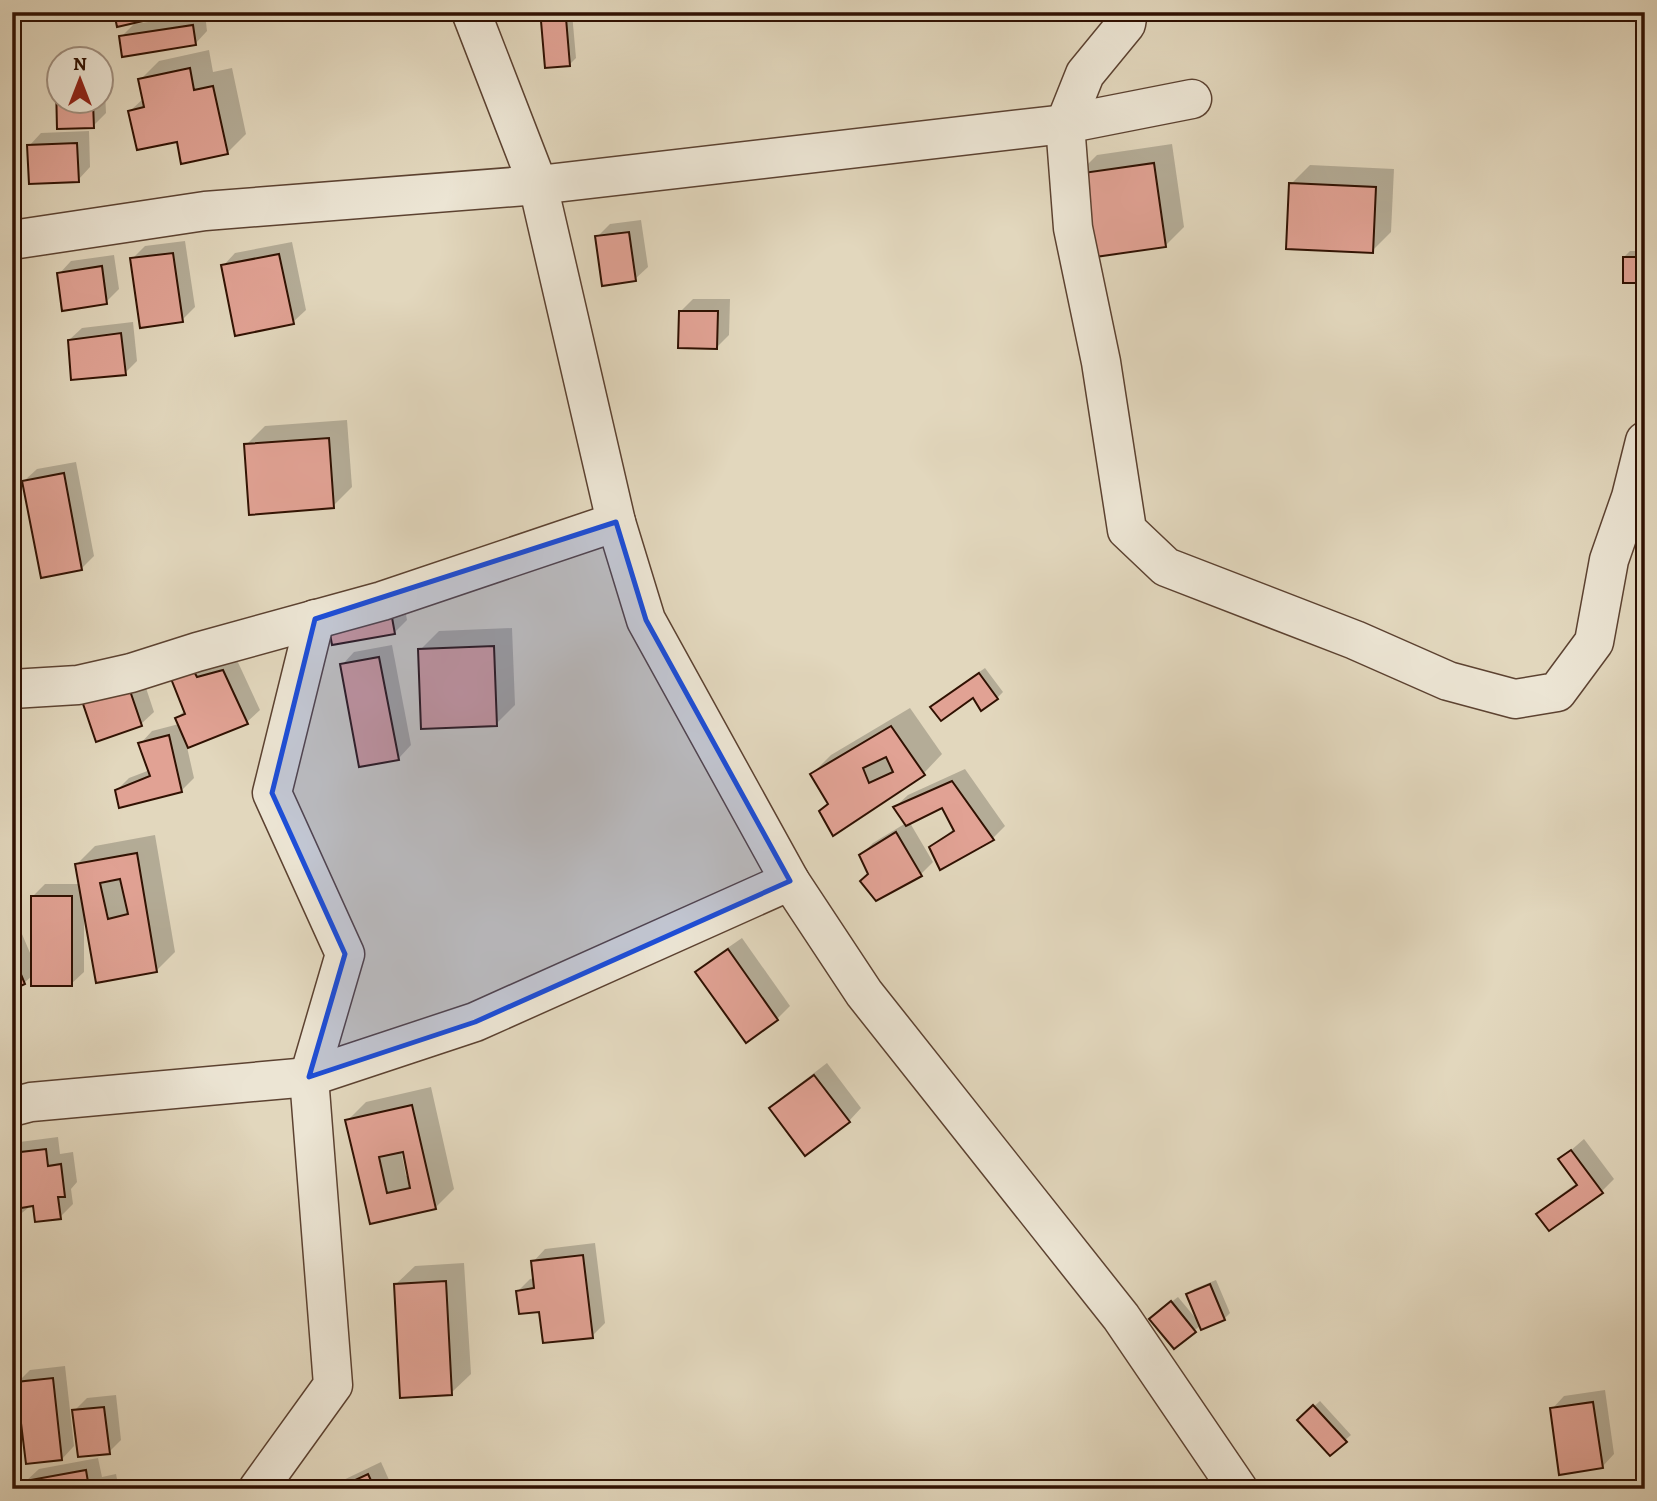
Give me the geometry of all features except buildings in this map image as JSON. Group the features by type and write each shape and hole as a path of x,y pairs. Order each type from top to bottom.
{"street":[{"path":"471,12 538,185 616,522 646,620 790,881 864,993 1121,1317 1238,1489"},
{"path":"1128,12 1126,24 1085,74 1065,124 1073,228 1101,362 1127,530 1166,567 1355,640 1448,681 1515,699 1557,692 1594,642 1609,560 1631,496 1645,441"},
{"path":"12,240 205,211 538,185 1065,124 1192,99"},
{"path":"12,689 91,682 131,673 382,600 616,522"},
{"path":"258,1489 333,1385 309,1077 345,954 272,793 315,619"},
{"path":"12,1107 32,1102 309,1077 475,1022 790,881"}],"highlighted area":[{"path":"616,522 646,620 790,881 475,1022 309,1077 345,954 272,793 315,619"}]}
